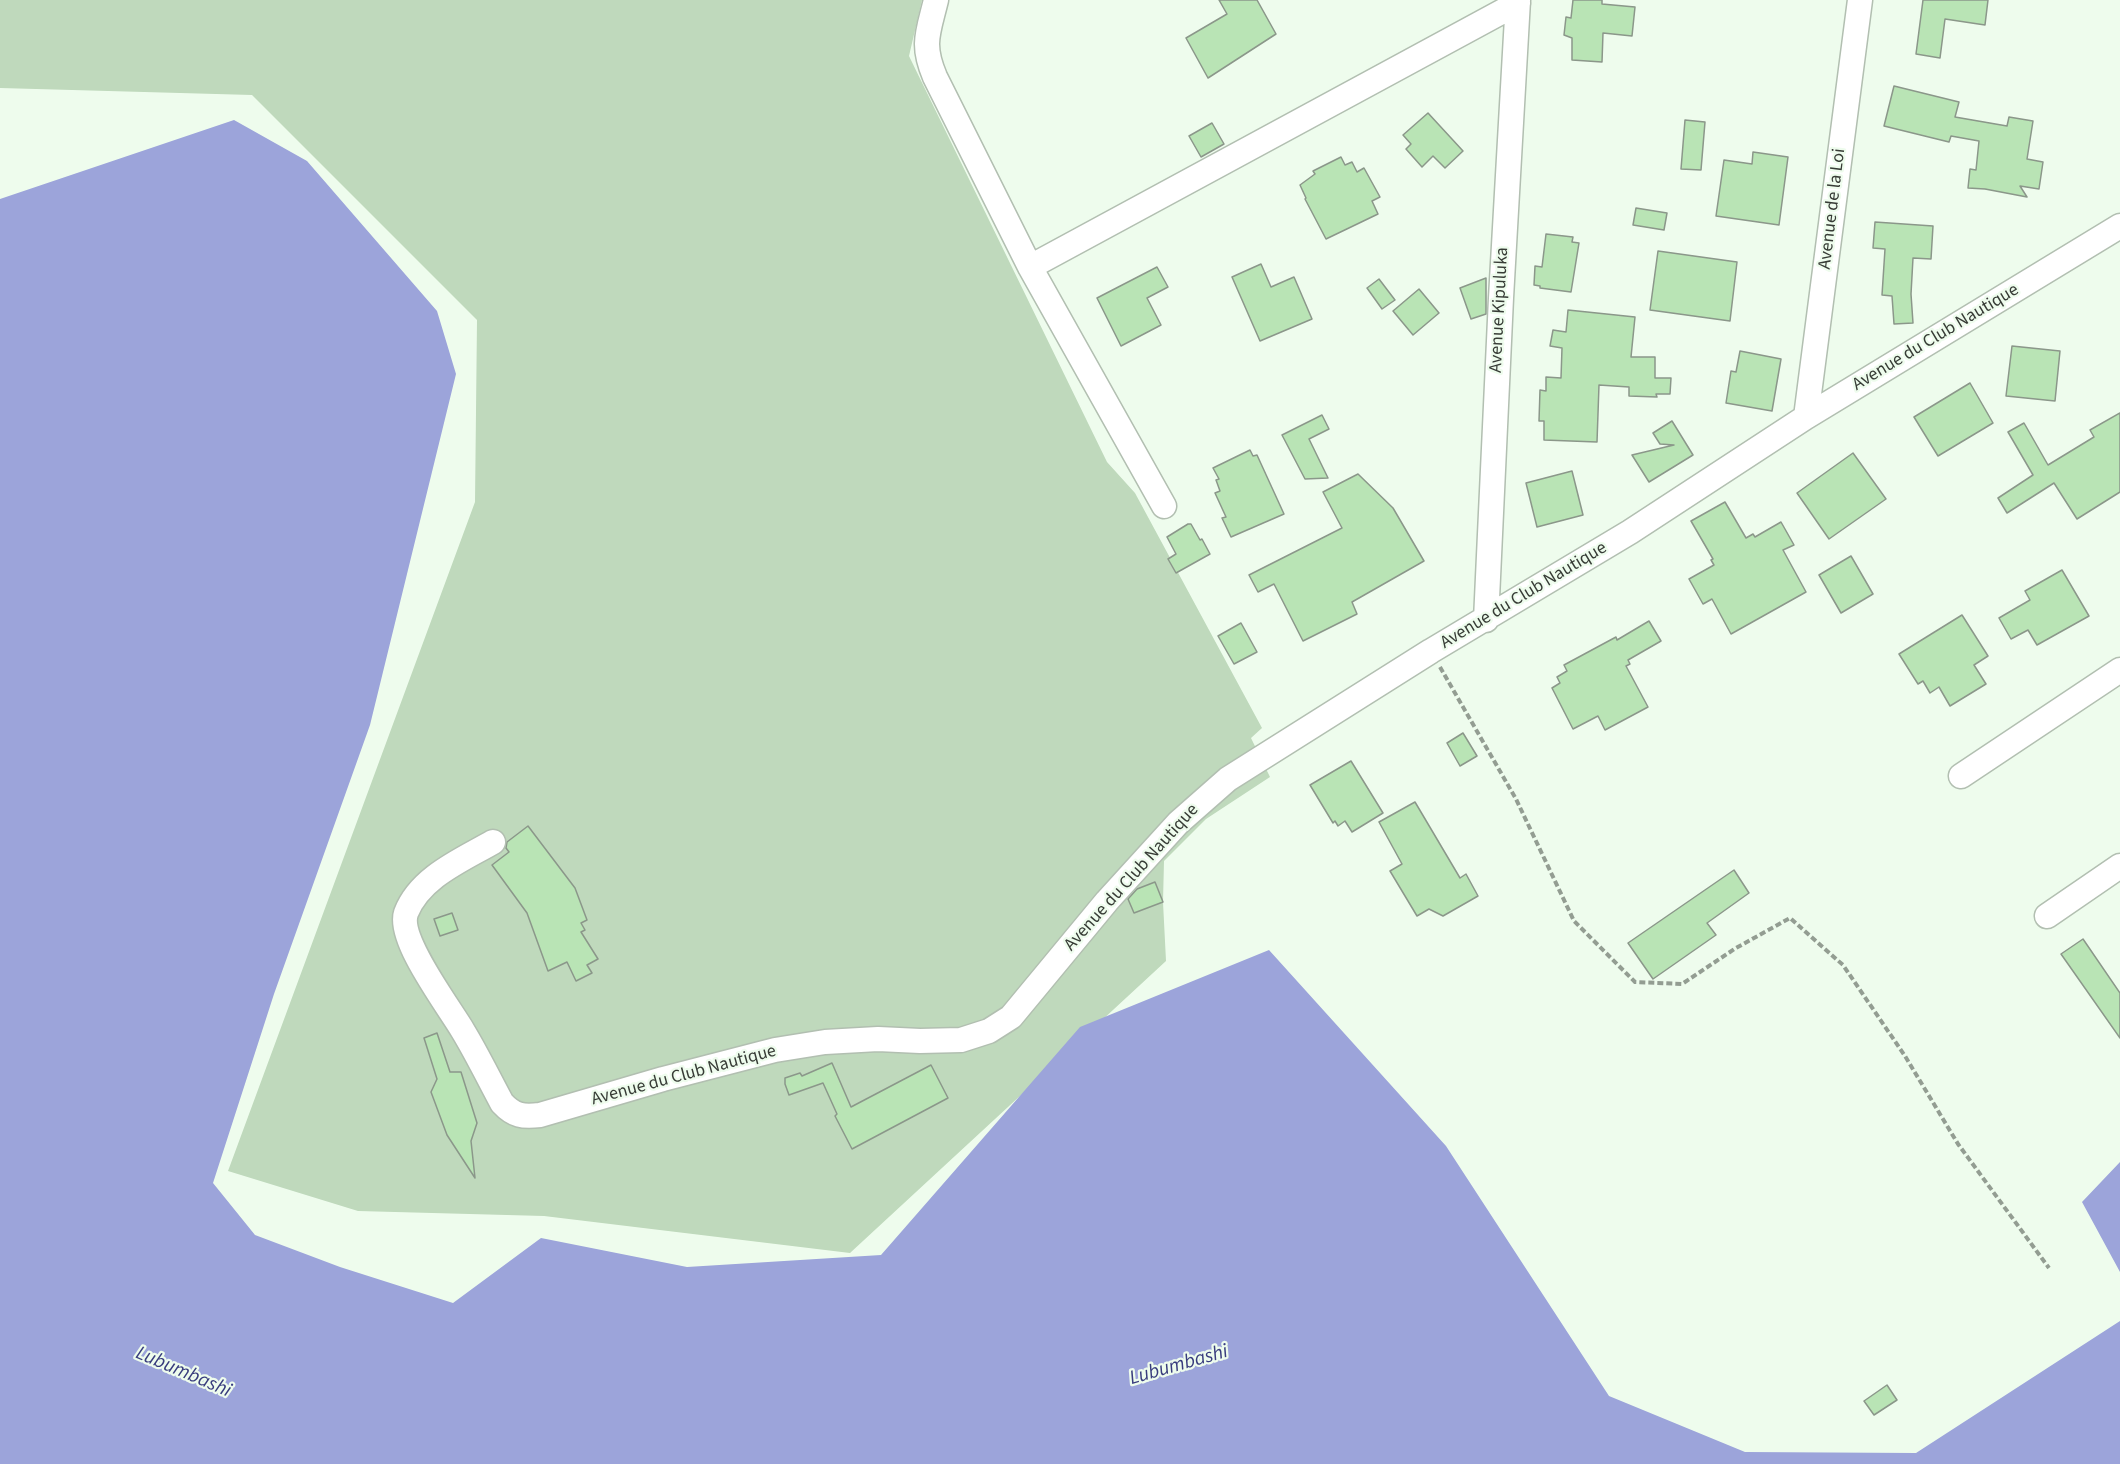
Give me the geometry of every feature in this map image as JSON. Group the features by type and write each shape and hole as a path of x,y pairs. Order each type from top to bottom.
{"street":[{"path":"936,0 927,39 927,59 1030,267 1164,506"},
{"name":"Avenue de la Loi","path":"1806,417 1860,0"},
{"path":"1030,267 1518,1"},
{"name":"Avenue Kipuluka","path":"1486,620 1518,1"},
{"name":"Avenue du Club Nautique","path":"493,842 440,872 426,885 405,915 406,927 420,963 462,1030 502,1103 512,1113 526,1117 540,1116 663,1079 775,1050 825,1042 878,1039 961,1040 989,1031 1011,1017 1107,901 1178,823 1228,779 1431,651 1630,532 1806,417 2120,226"},
{"path":"1960,776 2120,670"},
{"path":"2047,916 2120,866"}],"path":[{"path":"1431,651 1516,799 1574,921 1635,982 1682,984 1736,948 1791,918 1843,965 1905,1056 1958,1144 2049,1268"}],"green space":[{"path":"0,0 922,0 909,56 1107,462 1135,493 1262,728 1251,738 1270,777 1206,819 1164,861 1163,902 1166,961 850,1253 544,1216 358,1211 228,1171 475,502 477,320 252,95 0,88"}],"water":[{"name":"Lubumbashi","path":"234,120 307,161 437,311 456,374 370,725 274,994 213,1183 255,1235 340,1267 453,1303 541,1238 687,1267 881,1255 1080,1027 1269,950 1446,1146 1609,1396 1745,1452 1916,1453 2120,1321 2120,1464 0,1464 0,199"},
{"path":"2120,1162 2120,1272 2082,1202"}],"building":[{"path":"1219,0 1257,0 1276,34 1208,78 1186,38 1227,14"},
{"path":"1573,0 1602,0 1602,4 1635,7 1632,36 1603,33 1602,62 1572,60 1572,38 1564,35 1566,17 1571,18"},
{"path":"1923,0 1988,0 1985,25 1945,19 1940,58 1916,54"},
{"path":"1894,86 1959,102 1955,117 2007,126 2009,117 2033,121 2027,159 2043,162 2039,189 2020,186 2027,197 1968,188 1970,169 1976,170 1979,141 1951,136 1949,142 1884,126"},
{"path":"1428,113 1463,151 1445,168 1433,156 1422,167 1406,149 1411,144 1403,135"},
{"path":"1685,120 1705,122 1701,170 1681,169"},
{"path":"1212,123 1224,144 1201,157 1189,136"},
{"path":"1753,152 1788,157 1779,225 1716,216 1724,160 1752,164"},
{"path":"1341,157 1345,165 1352,162 1357,172 1364,168 1380,197 1372,201 1378,214 1326,239 1300,185 1315,174 1313,171"},
{"path":"1636,208 1667,213 1664,230 1633,225"},
{"path":"1875,222 1933,226 1931,259 1913,258 1911,294 1913,323 1894,324 1892,296 1882,295 1885,249 1873,248"},
{"path":"1546,234 1573,237 1572,242 1579,243 1571,292 1540,288 1534,285 1535,266 1542,267"},
{"path":"1658,251 1737,262 1730,321 1650,310"},
{"path":"1261,264 1271,287 1294,277 1312,319 1260,341 1232,277"},
{"path":"1157,267 1168,287 1147,298 1161,325 1121,346 1097,298"},
{"path":"1486,278 1486,314 1471,319 1460,288"},
{"path":"1379,279 1395,300 1382,309 1367,288"},
{"path":"1419,289 1439,313 1413,335 1393,311"},
{"path":"1568,310 1635,317 1631,357 1655,357 1655,378 1671,378 1670,394 1656,394 1657,397 1629,396 1629,387 1599,385 1597,442 1544,440 1544,421 1539,421 1540,390 1546,391 1546,377 1561,378 1562,348 1550,346 1553,330 1566,332"},
{"path":"2012,346 2060,351 2055,401 2006,396"},
{"path":"1740,351 1781,359 1772,411 1726,403 1731,371 1736,372"},
{"path":"1970,383 1993,423 1938,456 1914,417"},
{"path":"2120,413 2120,492 2077,519 2054,483 2007,513 1998,498 2033,475 2008,432 2024,423 2048,465 2094,437 2090,430"},
{"path":"1322,415 1329,429 1309,439 1328,478 1305,479 1282,435"},
{"path":"1672,421 1693,455 1649,482 1632,455 1674,445 1660,444 1653,433"},
{"path":"1250,450 1253,456 1257,455 1284,514 1231,537 1222,518 1226,517 1215,493 1220,491 1216,480 1219,479 1213,468"},
{"path":"1853,453 1886,499 1829,539 1797,493"},
{"path":"1572,471 1583,515 1537,527 1526,483"},
{"path":"1358,474 1393,508 1424,561 1352,602 1357,614 1303,641 1274,584 1258,592 1249,575 1342,528 1323,492"},
{"path":"1725,502 1746,538 1753,534 1755,537 1781,522 1794,545 1783,550 1806,592 1731,634 1712,599 1703,604 1689,579 1714,565 1711,560 1713,559 1691,521"},
{"path":"1191,524 1200,540 1202,539 1210,554 1176,573 1168,559 1176,554 1167,537"},
{"path":"1851,556 1873,594 1841,613 1819,575"},
{"path":"2062,570 2089,616 2037,645 2028,630 2011,639 1999,618 2030,600 2025,591"},
{"path":"1962,615 1988,656 1974,665 1986,684 1950,706 1939,687 1930,693 1923,681 1918,684 1899,654"},
{"path":"1649,621 1661,641 1628,660 1630,664 1626,666 1648,707 1605,730 1598,716 1573,729 1552,688 1560,683 1557,677 1567,671 1564,665 1616,637 1617,640"},
{"path":"1241,623 1257,652 1234,664 1218,636"},
{"path":"1463,733 1477,756 1460,766 1447,743"},
{"path":"1351,761 1383,813 1352,832 1345,821 1338,826 1335,821 1333,823 1310,785"},
{"path":"1415,802 1460,878 1466,874 1478,896 1443,916 1429,909 1417,916 1390,871 1402,864 1379,822"},
{"path":"528,826 575,888 587,920 581,923 585,930 581,932 598,959 587,965 592,973 576,981 567,962 548,971 527,913 492,865 509,852 506,848 507,842"},
{"path":"1734,870 1749,893 1707,923 1716,935 1653,979 1628,943"},
{"path":"1155,882 1163,902 1134,913 1128,899 1137,889"},
{"path":"452,913 458,930 440,936 434,919"},
{"path":"2083,939 2120,993 2120,1038 2061,954"},
{"path":"437,1033 450,1072 461,1072 477,1123 471,1141 475,1178 447,1135 431,1092 437,1079 424,1038"},
{"path":"832,1063 851,1107 931,1065 948,1098 852,1149 835,1116 837,1114 823,1083 789,1095 785,1084 785,1078 800,1073 802,1076"},
{"path":"1887,1385 1897,1400 1874,1415 1864,1401"}]}
